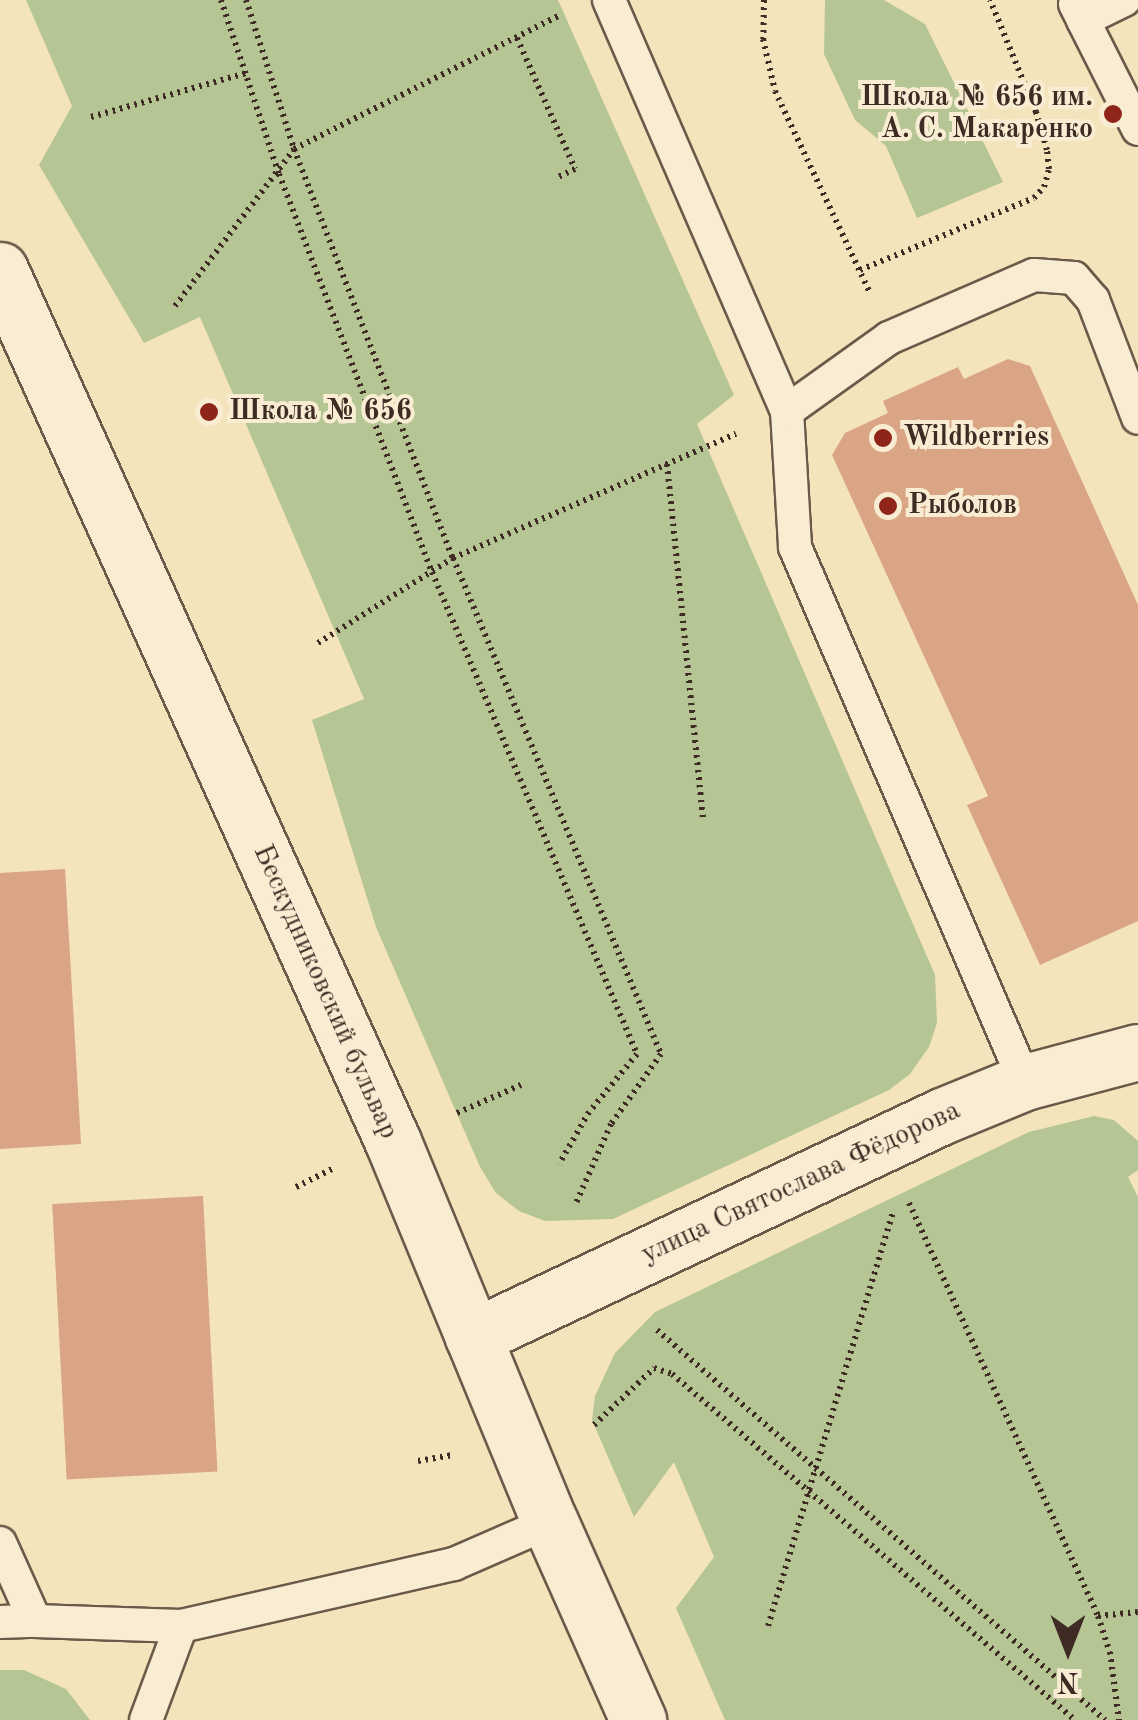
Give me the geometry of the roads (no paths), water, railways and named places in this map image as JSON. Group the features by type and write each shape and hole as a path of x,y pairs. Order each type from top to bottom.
{"street":[{"name":"Бескудниковский бульвар","path":"0,270 393,1142 550,1522 638,1720"},
{"name":"улица Святослава Фёдорова","path":"473,1337 1025,1082 1138,1052"}],"lane":[{"path":"609,0 787,411 795,548 1025,1082"},
{"path":"1124,0 1078,10 1138,129"},
{"path":"787,411 889,338 1034,275 1074,278 1093,300 1138,418"},
{"path":"0,1622 180,1626 454,1564 550,1522"},
{"path":"0,1543 35,1622"},
{"path":"146,1720 180,1626"}],"place":[{"name":"Школа № 656 им. А. С. Макаренко","path":"1113,114"},
{"name":"Школа № 656","path":"209,412"},
{"name":"Wildberries","path":"883,438"},
{"name":"Рыболов","path":"888,506"}]}
